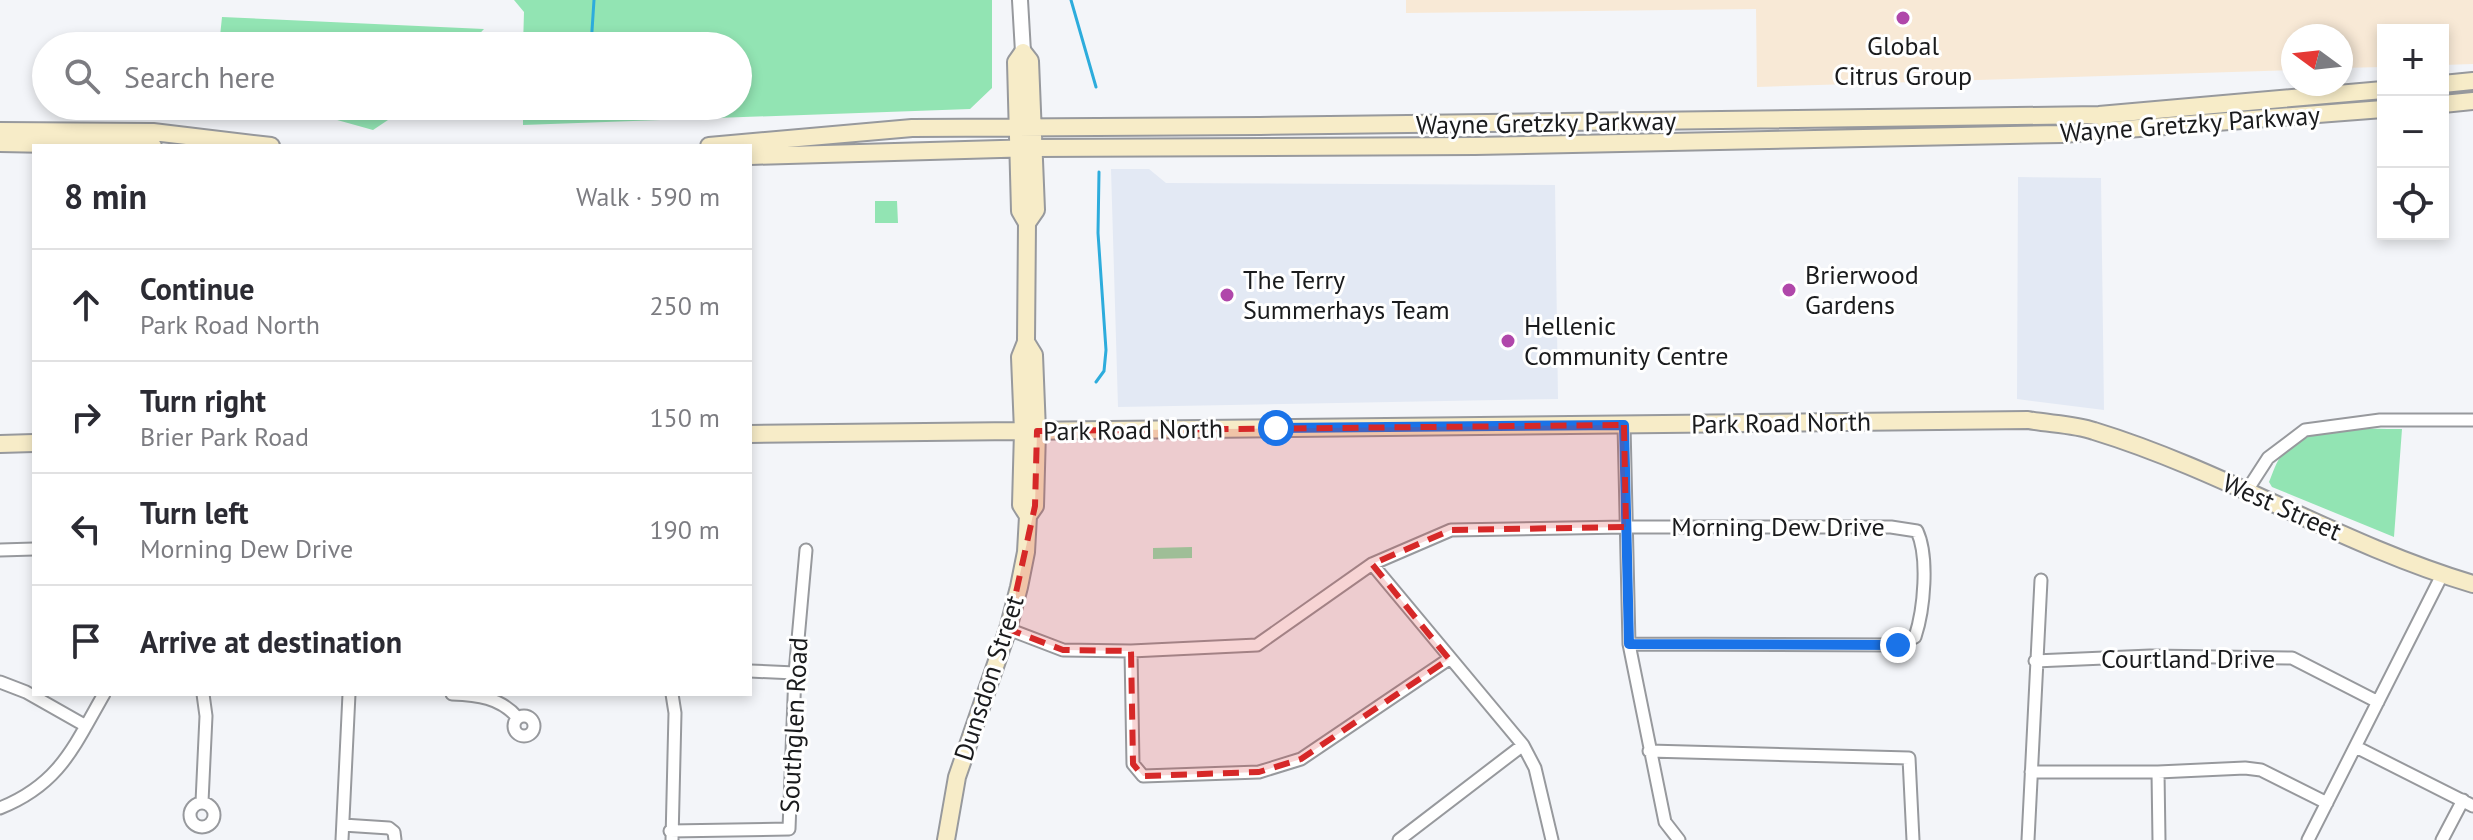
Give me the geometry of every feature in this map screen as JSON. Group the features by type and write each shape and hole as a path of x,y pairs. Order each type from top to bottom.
{"main road":[{"name":"Dunsdon Street","path":"946,840 957,777 1008,629 1026,552 1028,516 1021,505 1030,431 1020,357 1026,342 1027,223 1020,211 1026,149 1016,62 1023,52"},
{"path":"2449,83 2473,81"},
{"name":"Wayne Gretzky Parkway","path":"732,144 912,128 2099,115 2377,91"},
{"path":"2449,103 2473,101"},
{"name":"Wayne Gretzky Parkway","path":"752,156 2062,134 2377,109"},
{"path":"0,131 153,132 254,144"},
{"path":"0,143 51,144"},
{"name":"Park Road North","path":"752,434 2028,420 2092,430"},
{"name":"West Street","path":"2092,430 2165,455 2442,575 2473,584"},
{"path":"0,444 32,443"}],"street":[{"name":"Dunsdon Street","path":"1020,0 1023,52"},
{"path":"2246,492 2268,458 2305,430 2380,420 2473,420"},
{"path":"1624,425 1629,644 1665,822 1679,840"},
{"path":"1008,629 1063,650 1131,651 1257,645 1372,564 1451,530 1626,527"},
{"name":"Morning Dew Drive","path":"1626,527 1891,527 1917,531 1923,544 1922,618 1915,637 1898,645 1629,644"},
{"path":"0,550 32,549"},
{"name":"Southglen Road","path":"671,835 789,829 795,673 806,550"},
{"path":"1372,564 1523,745 1535,768 1552,840"},
{"path":"2308,840 2442,575"},
{"path":"2028,840 2041,580"},
{"path":"1131,651 1133,764 1143,776 1259,772 1301,759 1449,659"},
{"name":"Courtland Drive","path":"2035,661 2150,656 2292,658 2378,702"},
{"path":"752,671 795,673"},
{"path":"0,682 32,695"},
{"path":"33,696 86,726"},
{"path":"0,808 46,783 64,763 103,696"},
{"path":"202,802 206,716 203,696"},
{"path":"342,840 349,696"},
{"path":"475,696 486,697 518,718"},
{"path":"671,835 675,713 672,696"},
{"path":"1399,840 1523,745"},
{"path":"2356,747 2468,803 2442,840"},
{"path":"1649,751 1909,758 1913,840"},
{"path":"2031,772 2245,768 2261,770 2327,803"},
{"path":"2158,772 2159,840"},
{"path":"343,825 389,828 394,832 395,840"}],"highlighted area":[{"path":"1624,425 1626,527 1451,530 1372,564 1449,659 1301,759 1259,772 1143,776 1133,764 1131,651 1063,650 1008,629 1035,506 1037,431"}],"shaded area":[{"path":"1406,0 2473,0 2473,64 2449,65 2449,24 2377,24 2377,67 2353,68 2353,24 2281,24 2281,70 1757,87 1756,9 1406,13"},
{"path":"1111,169 1149,169 1166,183 1555,185 1558,399 1118,407"},
{"path":"2018,177 2101,178 2104,410 2017,399"}],"green space":[{"path":"514,0 992,0 992,88 970,109 752,117 752,32 523,32 524,12"},
{"path":"222,17 484,29 481,32 220,32"},
{"path":"337,120 388,120 373,130"},
{"path":"523,120 663,120 523,125"},
{"path":"875,201 897,201 898,223 875,223"},
{"path":"2402,429 2394,537 2272,487 2269,482 2283,454 2308,436 2339,430"},
{"path":"1192,547 1192,558 1153,559 1153,548"}],"waterway":[{"path":"592,32 594,0"},
{"path":"1071,0 1096,87"},
{"path":"1096,382 1104,371 1106,350 1098,233 1099,172"}],"place":[{"name":"Global Citrus Group","path":"1903,18"},
{"name":"Brierwood Gardens","path":"1789,290"},
{"name":"The Terry Summerhays Team","path":"1227,295"},
{"name":"Hellenic Community Centre","path":"1508,341"}],"route":[{"path":"1276,428 1624,425 1629,644 1898,645"}]}
